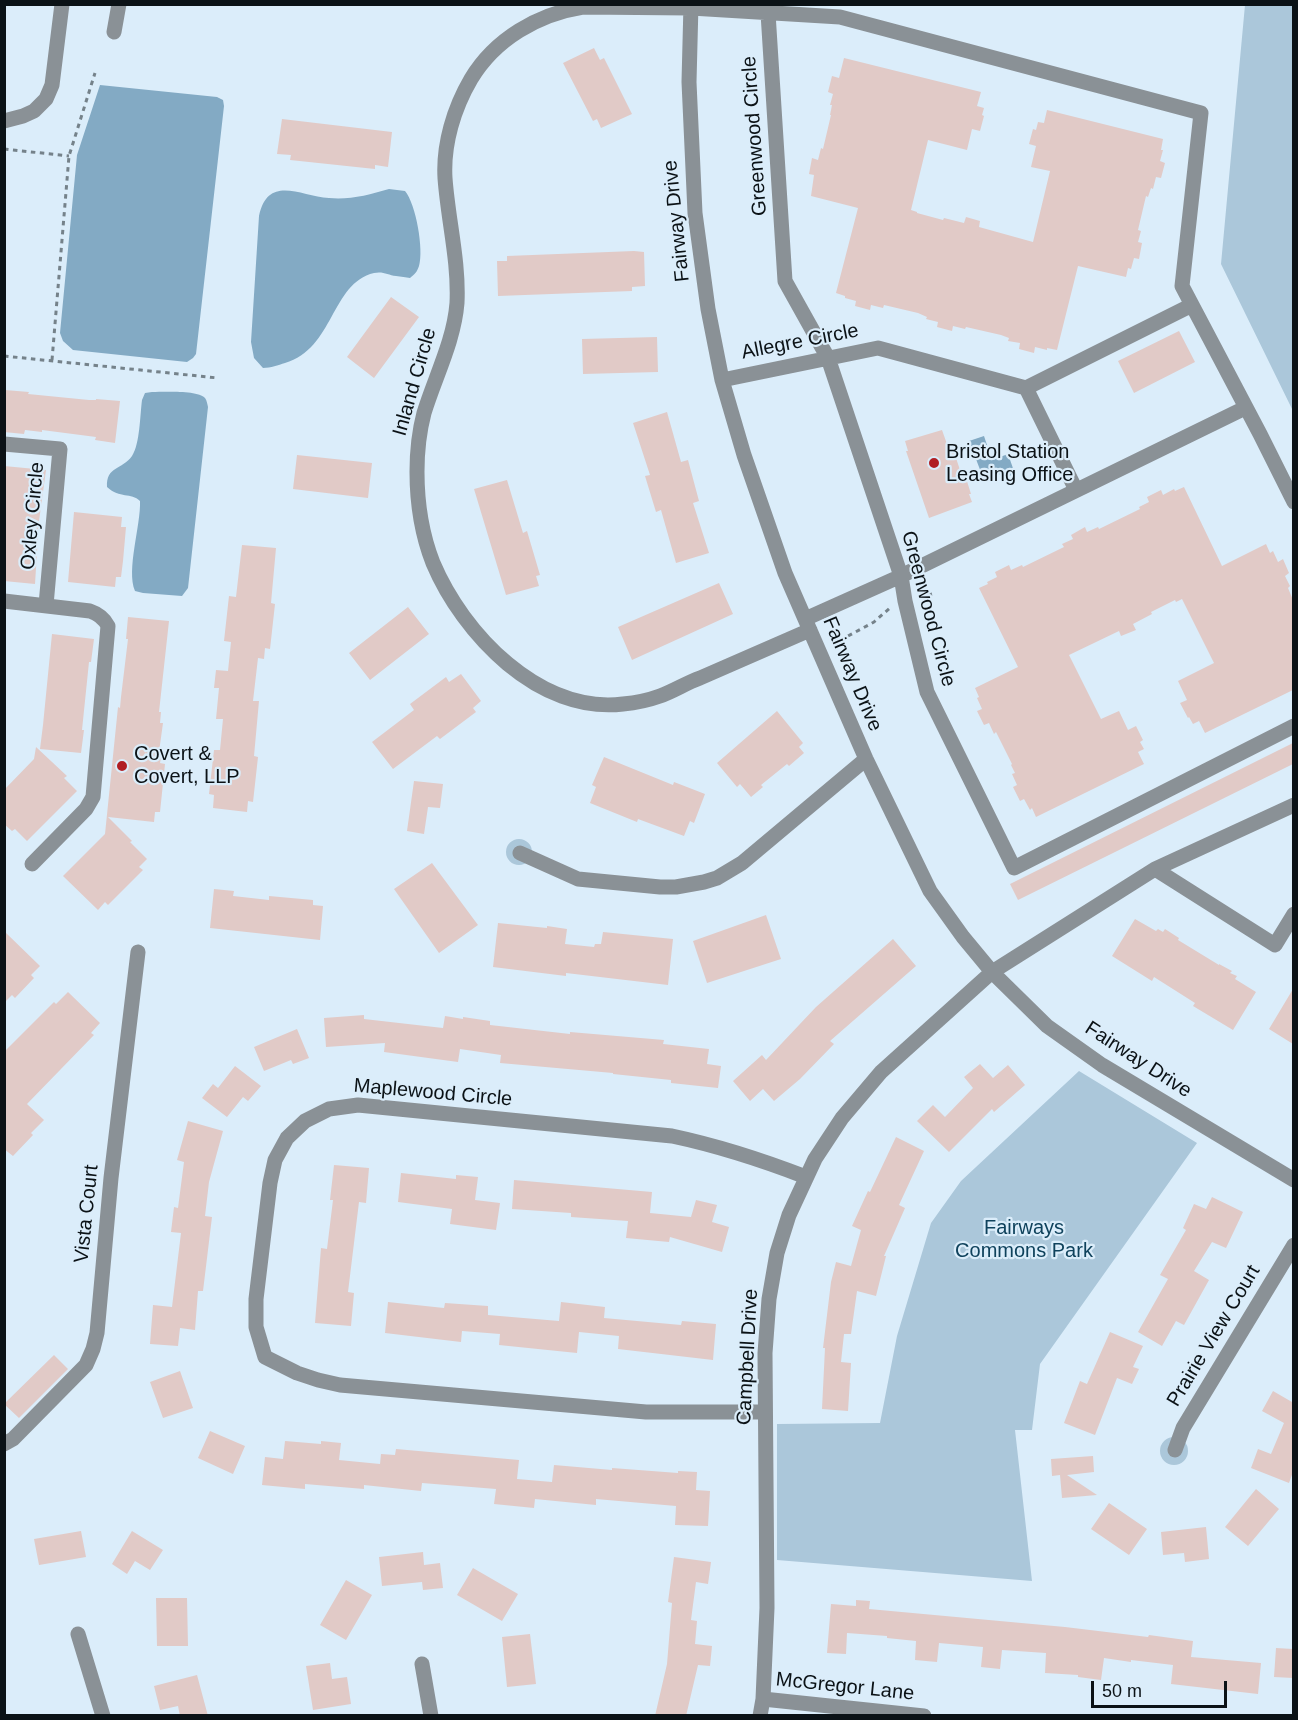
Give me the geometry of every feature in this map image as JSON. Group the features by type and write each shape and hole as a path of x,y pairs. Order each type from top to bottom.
{"street":[{"path":"4,122 34,111 46,99 52,85 62,4"},
{"path":"114,32 119,4"},
{"name":"Inland Circle","path":"691,6 593,6 570,9 524,27 485,59 471,79 452,122 446,149 445,176 457,272 457,305 453,330 421,425 417,474 419,506 426,542 434,565 450,597 485,643 536,684 574,701 596,705 622,704 658,697 808,624"},
{"path":"691,6 840,17 1201,113 1182,286 1293,502"},
{"name":"Fairway Drive","path":"691,6 689,82 695,213 708,309 722,380 744,455 785,573 866,759 930,891 992,972 1047,1026 1102,1065 1293,1180"},
{"name":"Greenwood Circle","path":"768,13 784,281 828,358 901,576 927,692 1014,868 1293,726"},
{"path":"1076,490 1026,388 1192,305"},
{"name":"Allegre Circle","path":"722,380 878,348 1026,388"},
{"path":"808,624 901,576 1245,408"},
{"name":"Oxley Circle","path":"4,444 60,449 46,605"},
{"path":"4,601 97,613 108,626 93,797 86,809 32,864"},
{"path":"520,853 578,879 660,887 676,887 704,882 717,878 742,863 866,759"},
{"name":"Campbell Drive","path":"760,1716 763,1699 767,1608 765,1353 769,1299 777,1253 789,1215 815,1159 842,1118 881,1072 992,972 1155,869 1292,810"},
{"path":"1155,869 1275,945 1293,914"},
{"name":"Vista Court","path":"4,1444 14,1439 86,1365 93,1349 97,1333 111,1178 138,952"},
{"name":"Maplewood Circle","path":"765,1412 646,1412 340,1385 297,1373 265,1357 256,1327 256,1299 270,1184 279,1150 294,1130 312,1116 329,1109 358,1105 672,1136 713,1145 806,1177"},
{"name":"Prairie View Court","path":"1175,1450 1183,1428 1293,1245"},
{"path":"78,1634 103,1716"},
{"path":"422,1664 431,1716"},
{"name":"McGregor Lane","path":"763,1699 924,1716"}],"path":[{"path":"52,360 69,156 95,73"},
{"path":"4,149 69,156"},
{"path":"4,356 218,378"},
{"path":"848,636 874,622 890,607"}],"green space":[{"path":"1245,5 1293,5 1293,411 1221,264"},
{"path":"519,839 528,843 532,852 528,861 519,865 510,861 506,852 510,843"},
{"name":"Fairways Commons Park","path":"1079,1071 1197,1143 1040,1364 1032,1430 1015,1430 1032,1581 777,1560 777,1424 880,1423 897,1336 931,1223 961,1181"},
{"path":"1174,1437 1184,1441 1188,1451 1184,1461 1174,1465 1164,1461 1160,1451 1164,1441"}],"shaded area":[{"path":"100,85 217,97 223,100 196,354 187,362 73,350 63,341 60,333 77,155"},
{"path":"389,189 405,191 413,206 420,249 417,271 410,278 374,273 360,279 349,289 314,344 301,356 285,363 263,368 254,358 251,342 259,216 263,203 277,191 286,190 329,198 344,198"},
{"path":"145,393 201,395 207,401 208,407 188,588 182,596 135,591 132,571 140,501 137,498 116,493 107,487 109,475 128,460 135,451 142,400"},
{"path":"984,436 992,460 1008,454 1015,474 1003,478 1001,474 984,480 974,454 971,455 966,442"}],"building":[{"path":"594,48 600,60 604,58 632,114 601,128 597,119 593,121 563,63"},
{"path":"844,58 981,92 977,106 984,108 982,115 984,116 980,131 972,129 967,150 928,140 911,210 943,220 944,218 964,223 966,217 980,221 979,227 1033,242 1050,171 1031,167 1036,146 1029,144 1033,129 1036,130 1038,122 1044,123 1047,110 1163,139 1160,161 1165,163 1161,178 1156,177 1153,189 1151,188 1148,197 1146,196 1138,230 1141,231 1138,242 1142,243 1139,259 1134,258 1126,277 1078,266 1057,350 1035,347 1034,353 1019,349 1020,343 1008,341 1009,338 1001,335 966,327 965,329 953,326 952,331 937,327 938,322 926,319 927,317 918,313 884,305 883,308 871,305 870,310 855,306 856,301 836,293 858,208 811,196 814,175 809,174 812,158 818,160 821,148 823,149 831,115 832,105 830,105 833,94 828,92 832,76 839,78"},
{"path":"282,119 392,132 388,167 375,165 375,169 290,160 291,155 277,154"},
{"path":"644,252 645,286 632,287 632,291 498,296 497,261 507,261 507,256"},
{"path":"391,297 419,317 374,378 347,357"},
{"path":"1179,331 1195,362 1134,393 1118,361"},
{"path":"657,337 658,372 583,374 582,339"},
{"path":"5,390 89,400 120,401 115,443 95,440 96,437 42,430 42,432 25,430 24,434 4,432"},
{"path":"667,412 681,462 688,460 699,501 693,503 709,553 676,563 661,510 656,512 645,476 650,475 633,423"},
{"name":"Bristol Station Leasing Office","path":"942,430 948,447 952,446 962,476 965,475 972,502 929,518 906,451 908,451 905,441"},
{"path":"297,455 372,463 368,498 293,489"},
{"path":"4,466 46,470 39,521 35,584 4,581"},
{"path":"507,480 523,533 527,531 540,575 536,576 539,586 506,595 474,489"},
{"path":"1184,487 1222,566 1266,544 1270,553 1273,551 1278,562 1283,559 1289,573 1285,576 1293,600 1293,690 1205,733 1199,721 1193,724 1180,703 1187,700 1178,681 1214,663 1182,599 1176,602 1175,600 1133,624 1136,630 1121,636 1119,631 1069,655 1101,719 1119,711 1128,730 1136,726 1143,740 1140,742 1144,749 1138,752 1144,764 1036,817 1024,799 1020,801 1013,787 1017,785 1012,774 1015,773 996,732 994,734 989,723 984,725 977,711 982,709 975,688 1018,667 979,588 997,577 995,572 1009,565 1011,570 1022,565 1023,567 1064,547 1062,544 1073,539 1071,535 1085,527 1087,532 1098,527 1099,529 1140,509 1139,507 1149,502 1147,497 1161,490 1163,495"},
{"path":"74,512 122,517 121,527 126,527 123,561 121,577 116,577 115,587 68,582"},
{"path":"242,545 276,548 271,603 275,604 270,649 265,648 264,659 258,658 253,701 259,701 254,756 258,757 253,802 248,801 247,812 213,808 214,795 209,794 214,750 220,750 223,719 216,719 219,688 214,688 216,670 228,671 231,642 224,641 229,596 236,597"},
{"path":"719,583 733,614 632,660 618,627"},
{"path":"408,607 429,634 370,680 349,653"},
{"path":"128,617 169,621 159,712 161,712 160,723 163,723 159,752 162,752 160,763 165,764 160,812 155,812 154,822 108,817 147,859 139,867 143,870 108,905 105,902 98,910 63,876 105,834 118,707 120,708 128,639 126,639"},
{"path":"52,634 94,639 91,662 89,662 81,753 40,749"},
{"path":"461,674 481,701 473,708 476,712 440,739 437,736 393,769 372,742 414,710 410,704 446,677 449,682"},
{"path":"777,711 803,743 799,747 804,753 761,785 763,787 751,797 740,784 737,787 717,763"},
{"path":"1293,743 1293,764 1018,900 1010,884"},
{"path":"36,747 67,776 64,778 77,791 27,841 15,829 12,831 4,824 4,790 34,759"},
{"path":"604,757 673,785 674,782 705,794 694,823 690,821 684,836 638,819 637,822 590,803 596,787 592,785"},
{"path":"414,781 443,784 440,808 428,807 424,834 407,831"},
{"path":"432,863 478,925 439,953 394,889"},
{"path":"214,889 234,891 233,896 269,900 269,896 313,900 313,905 323,906 320,940 210,928"},
{"path":"766,915 781,959 707,983 693,941"},
{"path":"1135,919 1156,931 1158,929 1163,932 1165,929 1179,938 1178,940 1232,971 1230,973 1237,976 1235,979 1256,992 1233,1030 1193,1006 1195,1003 1154,977 1152,981 1112,956"},
{"path":"498,923 567,929 565,944 594,947 595,944 601,944 603,932 673,939 668,985 493,967"},
{"path":"4,931 40,966 31,975 34,978 15,998 12,995 4,1003"},
{"path":"893,939 916,966 830,1041 834,1044 800,1079 774,1101 763,1089 750,1101 733,1081 762,1055 766,1060 816,1007"},
{"path":"1293,989 1293,1044 1269,1029"},
{"path":"68,992 100,1023 91,1033 94,1035 27,1104 44,1120 13,1156 4,1149 4,1052 54,1002 56,1004"},
{"path":"364,1015 364,1019 443,1028 445,1016 463,1019 463,1017 490,1021 490,1025 570,1034 570,1032 664,1040 663,1044 709,1049 707,1064 721,1066 718,1088 613,1073 500,1063 501,1055 460,1049 458,1062 384,1052 385,1043 326,1047 324,1018"},
{"path":"297,1029 309,1058 293,1064 291,1060 264,1071 254,1047"},
{"path":"980,1064 993,1078 1008,1065 1025,1085 994,1112 992,1109 949,1152 917,1121 933,1105 945,1117 973,1088 964,1077"},
{"path":"235,1066 261,1086 248,1101 243,1097 227,1117 202,1098 213,1084 218,1088"},
{"path":"188,1121 223,1131 209,1182 205,1216 212,1217 203,1291 198,1291 195,1330 180,1328 178,1346 150,1344 153,1305 172,1307 181,1233 171,1232 174,1207 178,1208 184,1162 177,1160"},
{"path":"896,1137 924,1151 899,1205 905,1208 884,1256 886,1256 876,1296 857,1291 851,1334 844,1334 841,1362 851,1363 848,1411 822,1409 825,1348 823,1348 831,1282 836,1262 851,1266 861,1230 852,1226"},
{"path":"334,1165 369,1168 366,1203 359,1202 348,1292 354,1293 351,1326 315,1323 321,1248 327,1249 333,1200 330,1200"},
{"path":"401,1173 456,1179 456,1175 478,1177 475,1200 500,1203 496,1230 450,1224 452,1209 398,1202"},
{"path":"514,1180 652,1192 650,1213 691,1217 696,1200 717,1205 712,1222 729,1227 722,1252 670,1237 669,1242 626,1238 628,1221 571,1217 571,1213 512,1209"},
{"path":"1212,1197 1243,1212 1226,1248 1212,1242 1194,1271 1209,1280 1184,1325 1176,1321 1162,1346 1138,1332 1168,1279 1160,1275 1186,1230 1183,1228 1194,1204 1206,1209"},
{"path":"388,1302 444,1308 445,1303 488,1306 488,1315 559,1321 561,1302 605,1307 604,1318 681,1325 682,1321 716,1324 713,1360 618,1349 619,1336 579,1332 577,1353 499,1345 500,1334 462,1331 461,1342 385,1333"},
{"path":"1110,1332 1143,1346 1133,1367 1139,1369 1132,1384 1117,1378 1095,1435 1064,1423 1080,1381 1087,1384"},
{"path":"54,1355 68,1369 19,1418 4,1404"},
{"path":"180,1371 193,1408 163,1418 150,1382"},
{"path":"1273,1391 1292,1402 1293,1400 1293,1472 1289,1483 1251,1468 1258,1449 1271,1454 1284,1423 1262,1411"},
{"path":"210,1431 245,1446 233,1474 198,1458"},
{"path":"285,1441 341,1443 339,1460 380,1464 381,1454 395,1455 396,1449 519,1460 517,1479 552,1482 554,1465 612,1470 612,1468 678,1473 678,1471 697,1472 696,1490 710,1491 708,1526 675,1525 676,1506 596,1499 596,1505 535,1499 534,1508 494,1504 496,1489 422,1483 421,1491 364,1485 364,1489 305,1484 305,1489 262,1485 265,1457 283,1459"},
{"path":"1093,1456 1094,1472 1067,1475 1097,1495 1062,1498 1060,1475 1052,1476 1051,1459"},
{"path":"1256,1489 1279,1509 1248,1546 1225,1527"},
{"path":"1109,1503 1147,1529 1129,1555 1091,1529"},
{"path":"1206,1527 1209,1559 1185,1562 1184,1553 1163,1555 1161,1532"},
{"path":"81,1531 86,1557 39,1565 34,1539"},
{"path":"132,1531 163,1550 150,1570 135,1561 127,1574 112,1564"},
{"path":"423,1552 424,1565 440,1563 443,1588 423,1590 422,1582 382,1586 379,1557"},
{"path":"674,1557 711,1562 708,1584 696,1582 691,1620 697,1621 695,1644 712,1646 710,1666 698,1665 686,1716 655,1716 667,1664 672,1603 668,1602"},
{"path":"473,1568 518,1594 502,1621 457,1595"},
{"path":"346,1580 372,1595 346,1640 320,1625"},
{"path":"156,1598 187,1598 188,1646 157,1646"},
{"path":"856,1600 870,1601 869,1609 1193,1641 1191,1657 1261,1663 1258,1694 1171,1684 1173,1665 1131,1660 1131,1662 1104,1658 1101,1680 1078,1677 1078,1675 1045,1673 1046,1653 1002,1650 1000,1669 981,1667 983,1647 939,1643 937,1662 915,1660 916,1641 887,1638 887,1636 847,1633 846,1654 827,1653 831,1604 856,1606"},
{"path":"530,1634 536,1684 507,1687 502,1637"},
{"path":"1276,1648 1293,1649 1293,1678 1274,1677"},
{"path":"330,1663 332,1679 347,1677 351,1704 313,1710 306,1666"},
{"path":"197,1675 208,1716 180,1716 178,1706 160,1710 154,1686"}],"place":[{"name":"Bristol Station Leasing Office","path":"934,463"},
{"name":"Covert & Covert, LLP","path":"122,766"}]}
